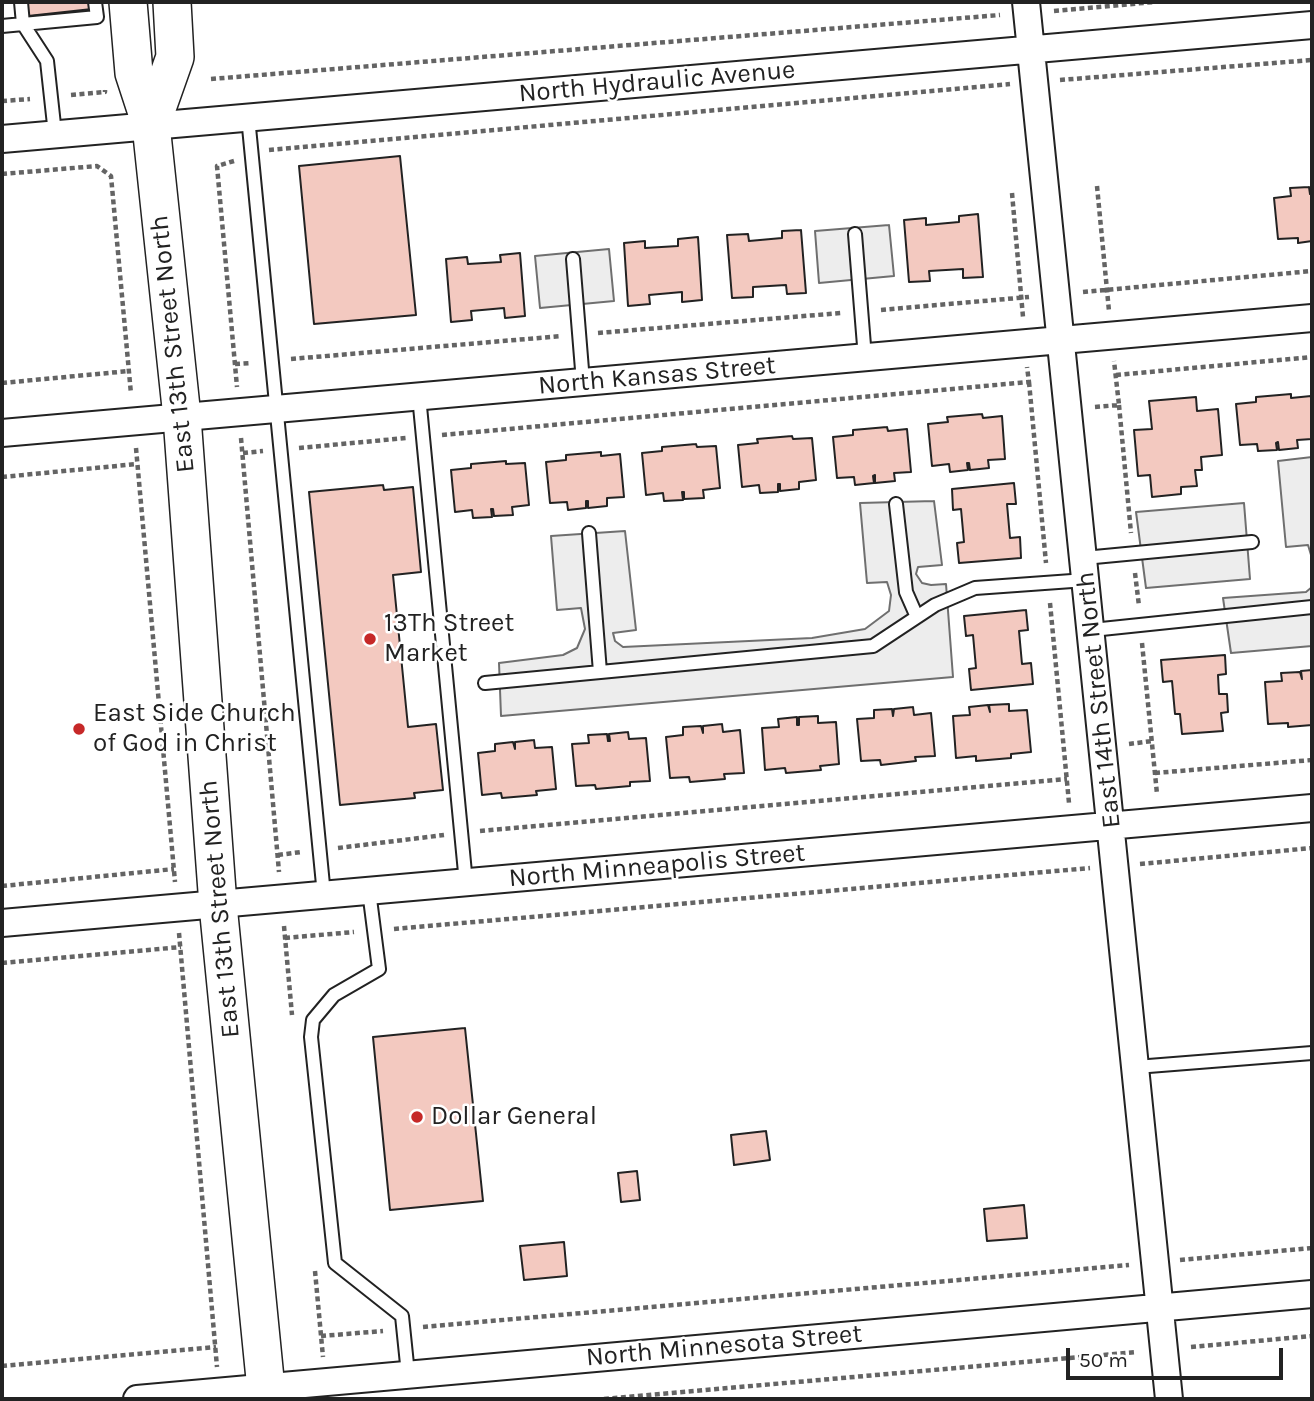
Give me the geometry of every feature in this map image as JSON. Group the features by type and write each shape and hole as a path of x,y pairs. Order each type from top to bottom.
{"main road":[{"name":"East 13th Street North","path":"128,2 134,73 151,125 182,417 218,905 266,1393"},
{"name":"East 13th Street North","path":"151,125 175,57 172,2"}],"street":[{"name":"East 14th Street North","path":"1026,7 1169,1399"},
{"name":"North Hydraulic Avenue","path":"2,139 1312,25"},
{"name":"North Kansas Street","path":"2,433 1312,318"},
{"name":"North Minneapolis Street","path":"2,923 1312,808"},
{"name":"North Minnesota Street","path":"136,1399 219,1391 266,1393 325,1382 408,1374 1312,1294"}],"lane":[{"path":"21,2 23,24 47,61 55,134"},
{"path":"2,26 97,18 96,2"},
{"path":"248,117 324,895"},
{"path":"855,234 865,358"},
{"path":"573,258 583,382"},
{"path":"419,397 466,883"},
{"path":"896,504 906,592 917,617"},
{"path":"589,533 600,672"},
{"path":"485,683 873,646 935,605 975,589 1048,583 1085,569 1252,542"},
{"path":"1092,630 1312,607"},
{"path":"369,891 379,969 334,995 313,1020 312,1037 335,1263 402,1315 408,1374"},
{"path":"1136,1068 1312,1053"}],"path":[{"path":"211,79 1026,7 1154,2"},
{"path":"292,1018 217,166 278,148 1312,60"},
{"path":"2,101 105,92 104,79"},
{"path":"2,174 97,166 111,176 219,1391"},
{"path":"235,364 1312,271"},
{"path":"1116,375 1312,357"},
{"path":"2,383 129,371"},
{"path":"1029,382 1076,869"},
{"path":"2,477 138,464"},
{"path":"1156,774 1312,760"},
{"path":"278,855 461,833 1067,779"},
{"path":"285,939 1312,848"},
{"path":"2,886 174,869"},
{"path":"2,962 181,947"},
{"path":"321,1336 1312,1248"},
{"path":"315,1270 325,1382"},
{"path":"604,1399 1312,1336"},
{"path":"2,1366 216,1347"}],"shaded area":[{"path":"889,225 894,276 819,283 815,231"},
{"path":"609,249 614,301 540,308 535,256"},
{"path":"1312,457 1312,587 1308,545 1286,547 1278,461"},
{"path":"934,501 942,565 918,567 916,574 922,583 946,584 953,677 501,716 499,663 563,655 577,648 585,629 581,608 557,610 551,536 625,531 636,630 613,633 615,641 623,647 812,638 865,629 889,611 891,595 887,582 867,583 860,503"},
{"path":"1244,503 1250,579 1146,588 1136,512"},
{"path":"1312,587 1312,646 1231,653 1223,598 1306,592"}],"building":[{"path":"27,2 92,2 92,9 28,16"},
{"path":"400,156 416,315 314,324 299,166"},
{"path":"1309,187 1312,194 1312,241 1298,243 1298,238 1278,239 1274,198 1291,196 1290,188"},
{"path":"978,214 983,277 963,278 963,269 929,271 930,281 909,282 904,220 926,218 926,225 959,222 959,216"},
{"path":"801,230 806,293 787,294 786,285 753,287 753,297 732,298 727,235 748,234 749,241 782,238 782,231"},
{"path":"698,237 702,300 682,302 682,292 649,295 650,304 628,306 624,243 645,241 645,248 678,246 678,239"},
{"path":"520,253 525,316 505,318 504,308 471,311 472,320 451,322 446,259 467,257 468,264 501,262 500,255"},
{"path":"1291,394 1291,398 1311,396 1312,439 1297,440 1298,448 1279,450 1278,442 1277,450 1258,451 1257,444 1240,445 1236,404 1256,402 1256,397"},
{"path":"1196,397 1197,411 1218,409 1222,455 1201,457 1202,470 1195,470 1197,486 1181,487 1181,494 1152,497 1150,475 1138,476 1134,430 1152,429 1149,401"},
{"path":"982,414 983,418 1002,416 1005,459 988,460 989,468 970,470 967,463 968,470 950,472 949,464 932,466 928,424 948,422 947,417"},
{"path":"887,427 888,431 907,429 911,472 894,473 895,481 875,483 875,475 874,483 855,485 854,477 837,478 833,437 853,435 853,430"},
{"path":"792,436 793,439 812,438 816,480 799,482 799,489 780,491 778,484 778,492 760,493 759,485 742,487 738,445 758,443 757,439"},
{"path":"696,444 697,447 716,446 720,488 703,490 704,498 684,499 682,492 683,500 664,501 663,493 646,495 642,453 662,451 662,447"},
{"path":"601,452 601,456 620,454 624,497 607,498 607,506 588,508 586,501 586,508 568,510 567,502 550,503 546,462 566,460 566,455"},
{"path":"506,461 506,464 525,463 529,505 512,507 513,515 494,516 491,509 492,517 473,518 472,510 455,512 451,470 471,468 471,464"},
{"path":"1014,483 1016,504 1007,504 1010,538 1020,537 1021,558 959,563 957,543 964,542 961,509 953,510 952,489"},
{"path":"383,485 384,490 413,487 421,572 393,575 408,727 436,724 443,790 414,793 415,798 340,805 309,492"},
{"path":"1026,610 1028,630 1019,631 1022,664 1031,663 1033,684 971,690 969,669 976,668 973,635 966,636 964,616"},
{"path":"1225,655 1226,674 1218,675 1219,694 1227,694 1228,712 1221,713 1223,731 1182,734 1180,714 1175,714 1172,681 1163,682 1161,660"},
{"path":"1312,670 1312,725 1288,727 1288,723 1268,724 1265,682 1282,681 1281,673 1300,672 1302,679 1301,671"},
{"path":"1009,704 1009,711 1027,710 1031,752 1011,754 1011,758 976,761 976,756 956,758 953,716 970,715 969,707 988,705 990,712 989,705"},
{"path":"913,707 914,715 931,713 935,756 915,757 916,761 881,765 880,760 861,761 857,719 874,718 874,710 892,709 893,716 894,709"},
{"path":"818,716 818,723 836,722 839,764 820,766 821,770 786,773 785,768 765,770 762,728 779,727 778,719 797,717 799,725 799,717"},
{"path":"722,724 723,732 740,730 744,773 724,774 725,779 690,782 689,777 670,778 666,737 683,735 683,727 701,726 703,733 703,726"},
{"path":"628,732 629,739 646,738 650,781 596,789 595,785 576,786 572,744 589,743 588,735 607,734 610,741 609,734"},
{"path":"534,740 535,748 552,747 556,789 536,791 537,795 502,798 501,793 482,795 478,753 495,751 495,744 513,742 515,749 515,742"},
{"path":"465,1028 483,1201 390,1210 373,1037"},
{"path":"766,1131 770,1160 734,1165 731,1135"},
{"path":"637,1171 640,1200 621,1202 618,1173"},
{"path":"1024,1205 1027,1238 987,1241 984,1209"},
{"path":"564,1242 567,1276 524,1280 520,1246"}],"place":[{"name":"13Th Street Market","path":"370,639"},
{"name":"East Side Church of God in Christ","path":"79,729"},
{"name":"Dollar General","path":"417,1117"}]}
